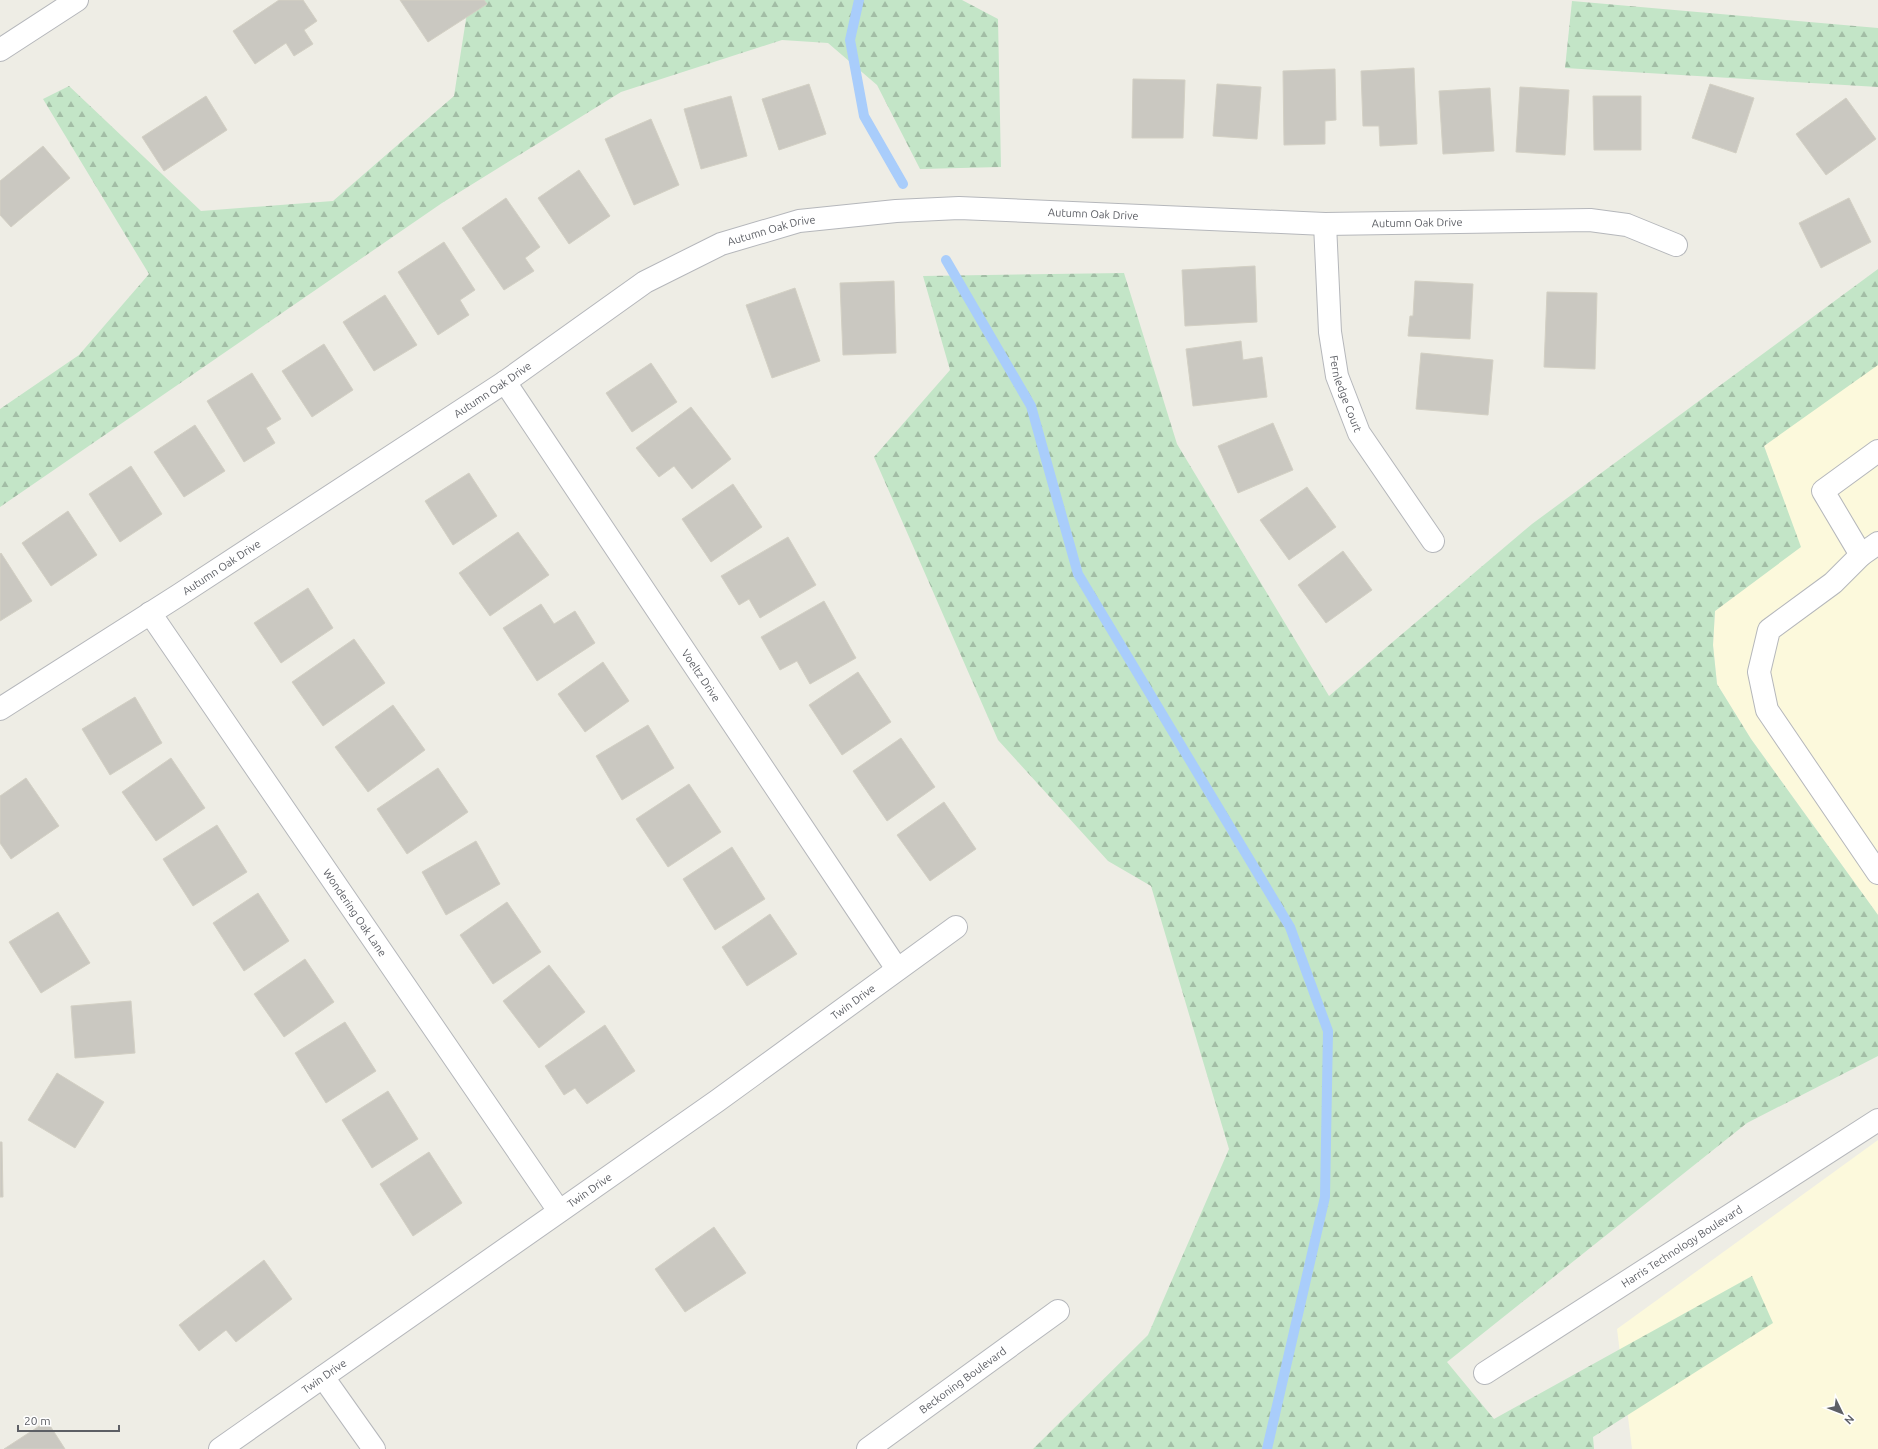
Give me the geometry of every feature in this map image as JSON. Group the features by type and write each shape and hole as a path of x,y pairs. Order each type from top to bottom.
{"street":[{"path":"0,50 77,0"},
{"name":"Autumn Oak Drive","path":"0,709 150,614 505,382 645,282 721,244 799,221 896,211 959,208 1325,224 1590,220 1627,225 1676,245"},
{"name":"Fernledge Court","path":"1325,224 1330,332 1337,376 1359,433 1433,541"},
{"name":"Voeltz Drive","path":"505,382 897,969"},
{"path":"1878,452 1823,491 1870,549 1833,583 1768,630 1759,672 1767,710 1878,873"},
{"name":"Wondering Oak Lane","path":"150,614 559,1211"},
{"name":"Twin Drive","path":"220,1449 717,1101 956,927"},
{"name":"Harris Technology Boulevard","path":"1484,1373 1878,1120"},
{"name":"Beckoning Boulevard","path":"868,1449 902,1426 1058,1311"},
{"path":"323,1377 374,1449"}],"shaded area":[{"path":"1878,360 1878,915 1751,739 1717,684 1713,645 1715,611 1800,547 1764,446"},
{"path":"1878,1140 1878,1449 1632,1449 1617,1329"}],"green space":[{"path":"469,0 962,0 998,19 1001,167 920,169 877,85 828,43 782,40 621,92 442,203 0,507 0,409 79,355 149,274 43,99 69,86 201,211 333,201 454,96"},
{"path":"1572,1 1878,28 1878,87 1565,68"},
{"path":"1878,269 1878,365 1764,446 1801,547 1715,611 1713,645 1717,684 1751,739 1878,915 1878,1056 1747,1123 1447,1362 1494,1419 1752,1276 1773,1323 1593,1437 1594,1449 1033,1449 1148,1335 1229,1149 1151,886 1108,861 998,740 874,457 950,370 923,276 1124,273 1177,444 1329,696 1532,524"}],"building":[{"path":"279,0 303,0 317,21 304,30 313,44 294,56 286,43 255,64 233,31"},
{"path":"400,0 484,0 487,4 428,42"},
{"path":"1414,68 1417,144 1380,146 1379,126 1363,126 1361,71"},
{"path":"1335,69 1336,120 1325,121 1325,144 1284,145 1283,71"},
{"path":"1133,79 1185,80 1183,138 1132,138"},
{"path":"809,84 826,134 779,150 762,99"},
{"path":"1217,84 1261,87 1257,139 1213,136"},
{"path":"1710,84 1754,98 1736,153 1692,138"},
{"path":"1520,87 1569,90 1565,155 1516,152"},
{"path":"1490,88 1494,151 1443,154 1439,91"},
{"path":"206,96 227,130 164,171 142,137"},
{"path":"731,96 747,156 701,169 684,109"},
{"path":"1593,96 1641,96 1641,150 1594,150"},
{"path":"1846,98 1876,139 1826,175 1796,134"},
{"path":"651,119 679,185 634,205 605,139"},
{"path":"43,146 70,178 11,227 0,215 0,181"},
{"path":"579,170 610,216 569,244 538,198"},
{"path":"506,198 540,247 525,258 534,271 504,290 462,228"},
{"path":"1849,198 1871,242 1821,268 1799,223"},
{"path":"444,242 475,290 460,300 469,315 438,335 398,272"},
{"path":"1255,266 1257,322 1185,326 1182,270"},
{"path":"894,281 896,353 843,355 840,283"},
{"path":"1415,281 1473,284 1470,339 1408,336 1410,316 1413,316"},
{"path":"795,288 820,361 772,378 746,305"},
{"path":"1547,292 1597,293 1595,369 1544,367"},
{"path":"385,295 417,345 374,371 343,322"},
{"path":"1241,341 1243,360 1262,357 1267,397 1193,406 1186,349"},
{"path":"324,344 353,390 312,417 282,371"},
{"path":"1421,353 1493,360 1488,415 1416,409"},
{"path":"651,363 677,402 632,432 606,393"},
{"path":"252,373 281,419 266,428 275,443 244,462 207,401"},
{"path":"691,407 731,459 692,489 674,466 659,477 636,448"},
{"path":"1273,423 1293,470 1238,493 1218,446"},
{"path":"195,425 225,471 184,497 154,452"},
{"path":"131,466 162,514 120,542 89,494"},
{"path":"469,473 497,516 453,545 425,501"},
{"path":"733,484 762,527 711,562 682,519"},
{"path":"1307,487 1336,527 1289,560 1260,520"},
{"path":"68,511 97,555 51,586 22,543"},
{"path":"518,532 549,575 490,616 459,573"},
{"path":"788,537 816,585 760,618 749,599 739,605 721,576"},
{"path":"1343,551 1372,590 1326,623 1298,585"},
{"path":"1,553 32,601 0,621 0,554"},
{"path":"308,588 333,628 281,663 254,623"},
{"path":"824,601 856,658 810,684 797,661 780,670 761,637"},
{"path":"541,604 554,624 575,611 595,643 537,681 503,628"},
{"path":"354,639 385,683 323,726 292,682"},
{"path":"603,662 629,701 585,732 558,694"},
{"path":"858,672 891,722 842,755 809,705"},
{"path":"135,697 162,743 110,775 82,729"},
{"path":"393,705 425,750 368,792 335,747"},
{"path":"648,725 674,768 622,800 596,756"},
{"path":"901,738 935,787 887,821 853,771"},
{"path":"171,758 205,808 156,841 122,792"},
{"path":"438,768 468,812 407,854 377,809"},
{"path":"26,778 59,826 11,859 0,843 0,796"},
{"path":"689,784 721,832 668,867 636,819"},
{"path":"944,802 976,849 930,881 897,835"},
{"path":"217,825 247,872 193,906 163,859"},
{"path":"476,841 500,884 446,915 422,872"},
{"path":"732,847 765,899 715,930 683,879"},
{"path":"258,893 289,941 244,971 213,923"},
{"path":"507,902 541,952 493,984 460,935"},
{"path":"58,912 90,963 41,993 9,942"},
{"path":"770,914 797,954 747,986 722,947"},
{"path":"305,959 334,1002 284,1037 254,994"},
{"path":"549,965 585,1012 539,1048 503,1001"},
{"path":"131,1001 135,1053 75,1058 71,1006"},
{"path":"345,1022 376,1071 326,1103 295,1053"},
{"path":"605,1025 635,1071 587,1104 575,1088 564,1095 545,1066"},
{"path":"57,1073 104,1102 75,1148 28,1120"},
{"path":"388,1091 418,1139 372,1168 342,1120"},
{"path":"0,1142 2,1142 3,1197 0,1197"},
{"path":"429,1152 462,1203 413,1236 380,1184"},
{"path":"714,1227 746,1273 685,1312 655,1269"},
{"path":"264,1260 292,1299 236,1342 226,1330 199,1351 179,1325"},
{"path":"47,1421 65,1449 4,1449"}],"waterway":[{"path":"859,0 850,40 864,116 903,184"},
{"path":"946,260 1031,406 1078,574 1290,927 1328,1031 1325,1197 1267,1449"}]}
